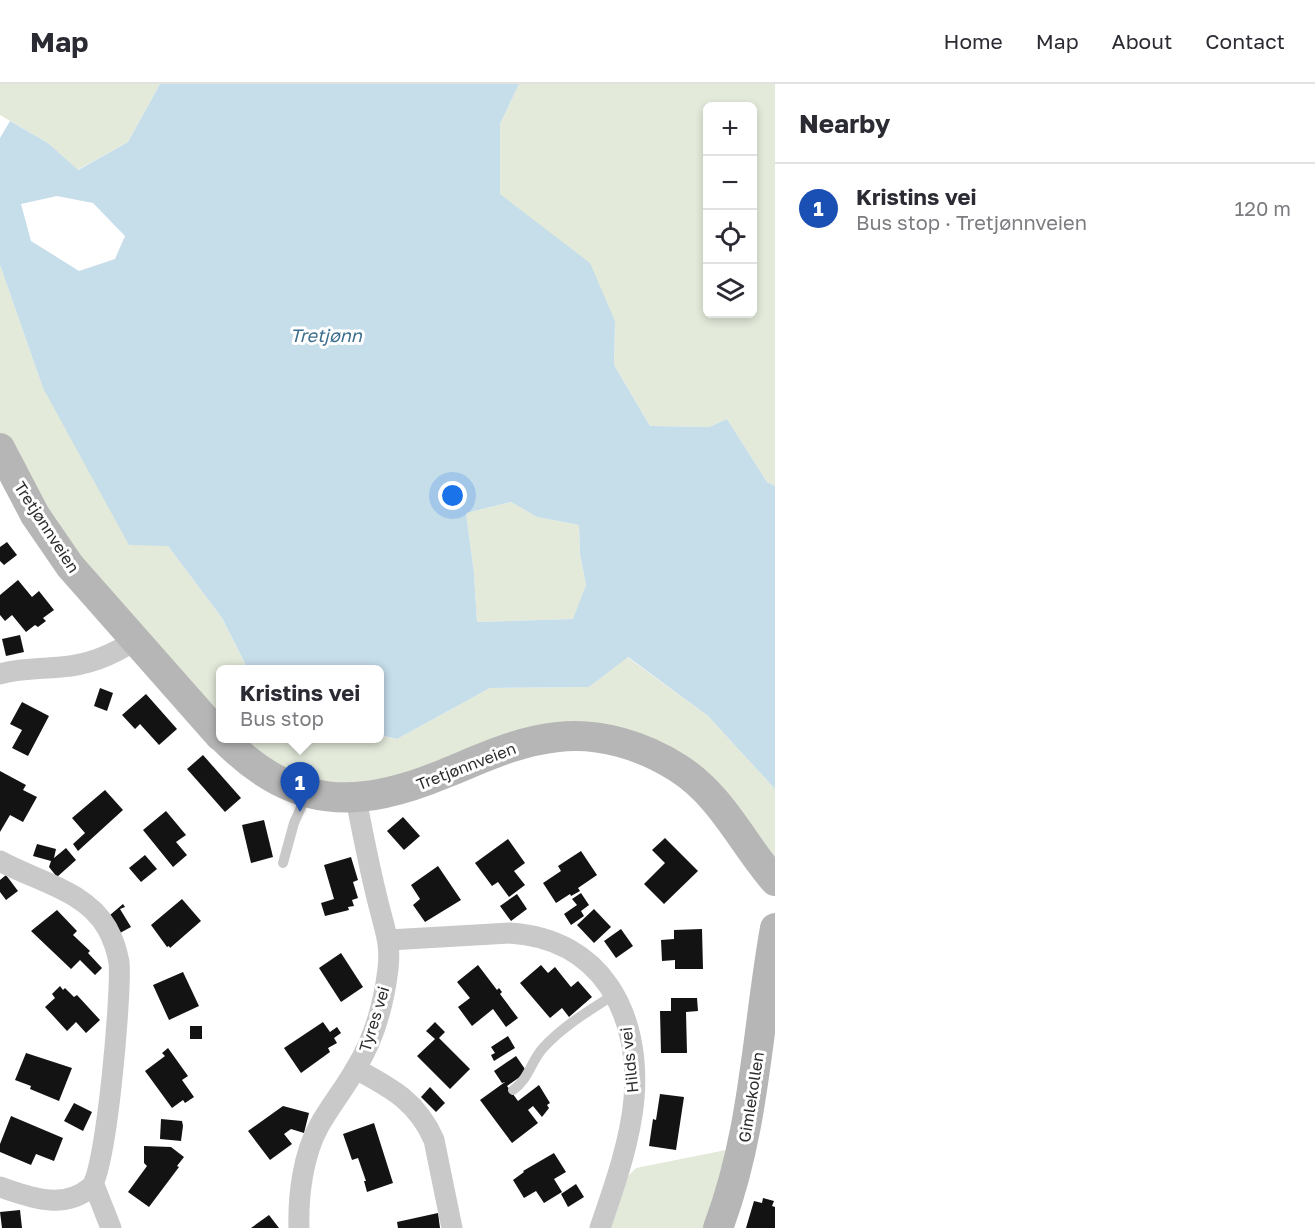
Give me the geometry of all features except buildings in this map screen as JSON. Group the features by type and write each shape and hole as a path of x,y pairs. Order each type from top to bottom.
{"street":[{"name":"Tretjønnveien","path":"0,447 35,515 57,549 86,586 216,730"},
{"path":"0,674 23,669 63,667 92,662 135,640"},
{"name":"Tretjønnveien","path":"229,743 258,770 307,793 325,798 356,799 410,788 498,751 530,742 575,736 614,741 665,760 694,781 728,816 775,881"},
{"name":"Tyres vei","path":"299,1228 301,1185 311,1144 326,1114 356,1070 375,1025 388,970 389,940 378,905 356,799"},
{"path":"0,861 90,906 107,928 117,954 119,987 108,1122 94,1185 111,1228"},
{"name":"Gimlekollen","path":"718,1228 728,1203 747,1125 775,928"},
{"name":"Hilds vei","path":"389,940 525,934 557,944 577,954 601,974 622,1009 631,1043 634,1097 621,1163 600,1228"},
{"path":"356,1070 396,1092 412,1104 429,1128 434,1140 452,1228"},
{"path":"0,1187 45,1201 76,1197 94,1185"}],"lane":[{"path":"283,863 294,823 307,793"},
{"path":"513,1090 523,1083 541,1050 559,1033 615,994"}],"green space":[{"path":"0,84 160,84 128,142 77,170 48,143 0,115"},
{"path":"519,84 775,84 775,486 767,482 727,419 709,427 650,426 614,365 615,321 499,194 500,124"},
{"path":"0,265 43,388 222,618 246,665 216,665 216,727 134,638 0,449"},
{"path":"511,502 537,517 579,525 580,554 586,585 574,619 477,622 474,573 466,513"},
{"path":"627,657 708,716 775,789 775,878 687,763 585,731 373,799 293,797 233,743 384,743 384,736 397,739 490,688 589,687"},
{"path":"741,1147 721,1228 593,1228 609,1195 636,1168"}],"water":[{"name":"Tretjønn","path":"160,84 519,84 500,124 500,194 590,263 615,321 614,365 650,426 709,427 727,419 767,482 775,486 775,789 708,716 628,657 589,687 490,688 397,739 384,736 384,665 246,665 222,618 168,546 129,545 43,388 0,265 0,138 10,121 48,143 78,170 128,142","holes":["57,196 93,203 125,236 115,259 79,271 31,241 21,204","511,502 537,517 579,525 580,554 586,585 573,619 477,622 474,573 466,513"]}],"place":[{"name":"Kristins vei","path":"300,812"}]}
